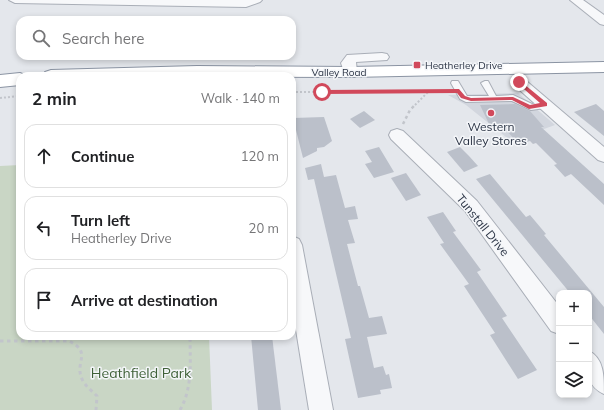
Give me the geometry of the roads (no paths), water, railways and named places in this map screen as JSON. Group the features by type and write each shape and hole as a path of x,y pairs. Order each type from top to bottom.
{"highway":[{"name":"Valley Road","path":"148,72 197,70 350,72 604,67"},
{"path":"0,81 16,79"},
{"name":"Valley Road","path":"296,84 457,87 485,83 604,80"},
{"path":"0,91 16,90"}],"street":[{"path":"15,0 246,3 256,0"},
{"path":"576,0 604,21"},
{"path":"350,72 348,63 352,58 382,57"},
{"path":"519,82 604,156"},
{"name":"Tunstall Drive","path":"397,136 471,206 556,319"},
{"path":"296,272 321,410"},
{"path":"592,366 604,382"}],"lane":[{"path":"485,83 494,99"},
{"path":"457,87 466,99 513,98 529,107 545,105"}],"place":[{"name":"Heatherley Drive","path":"417,65"},
{"name":"Western Valley Stores","path":"491,113"}],"park label":[{"name":"Heathfield Park","path":"141,373"}]}
